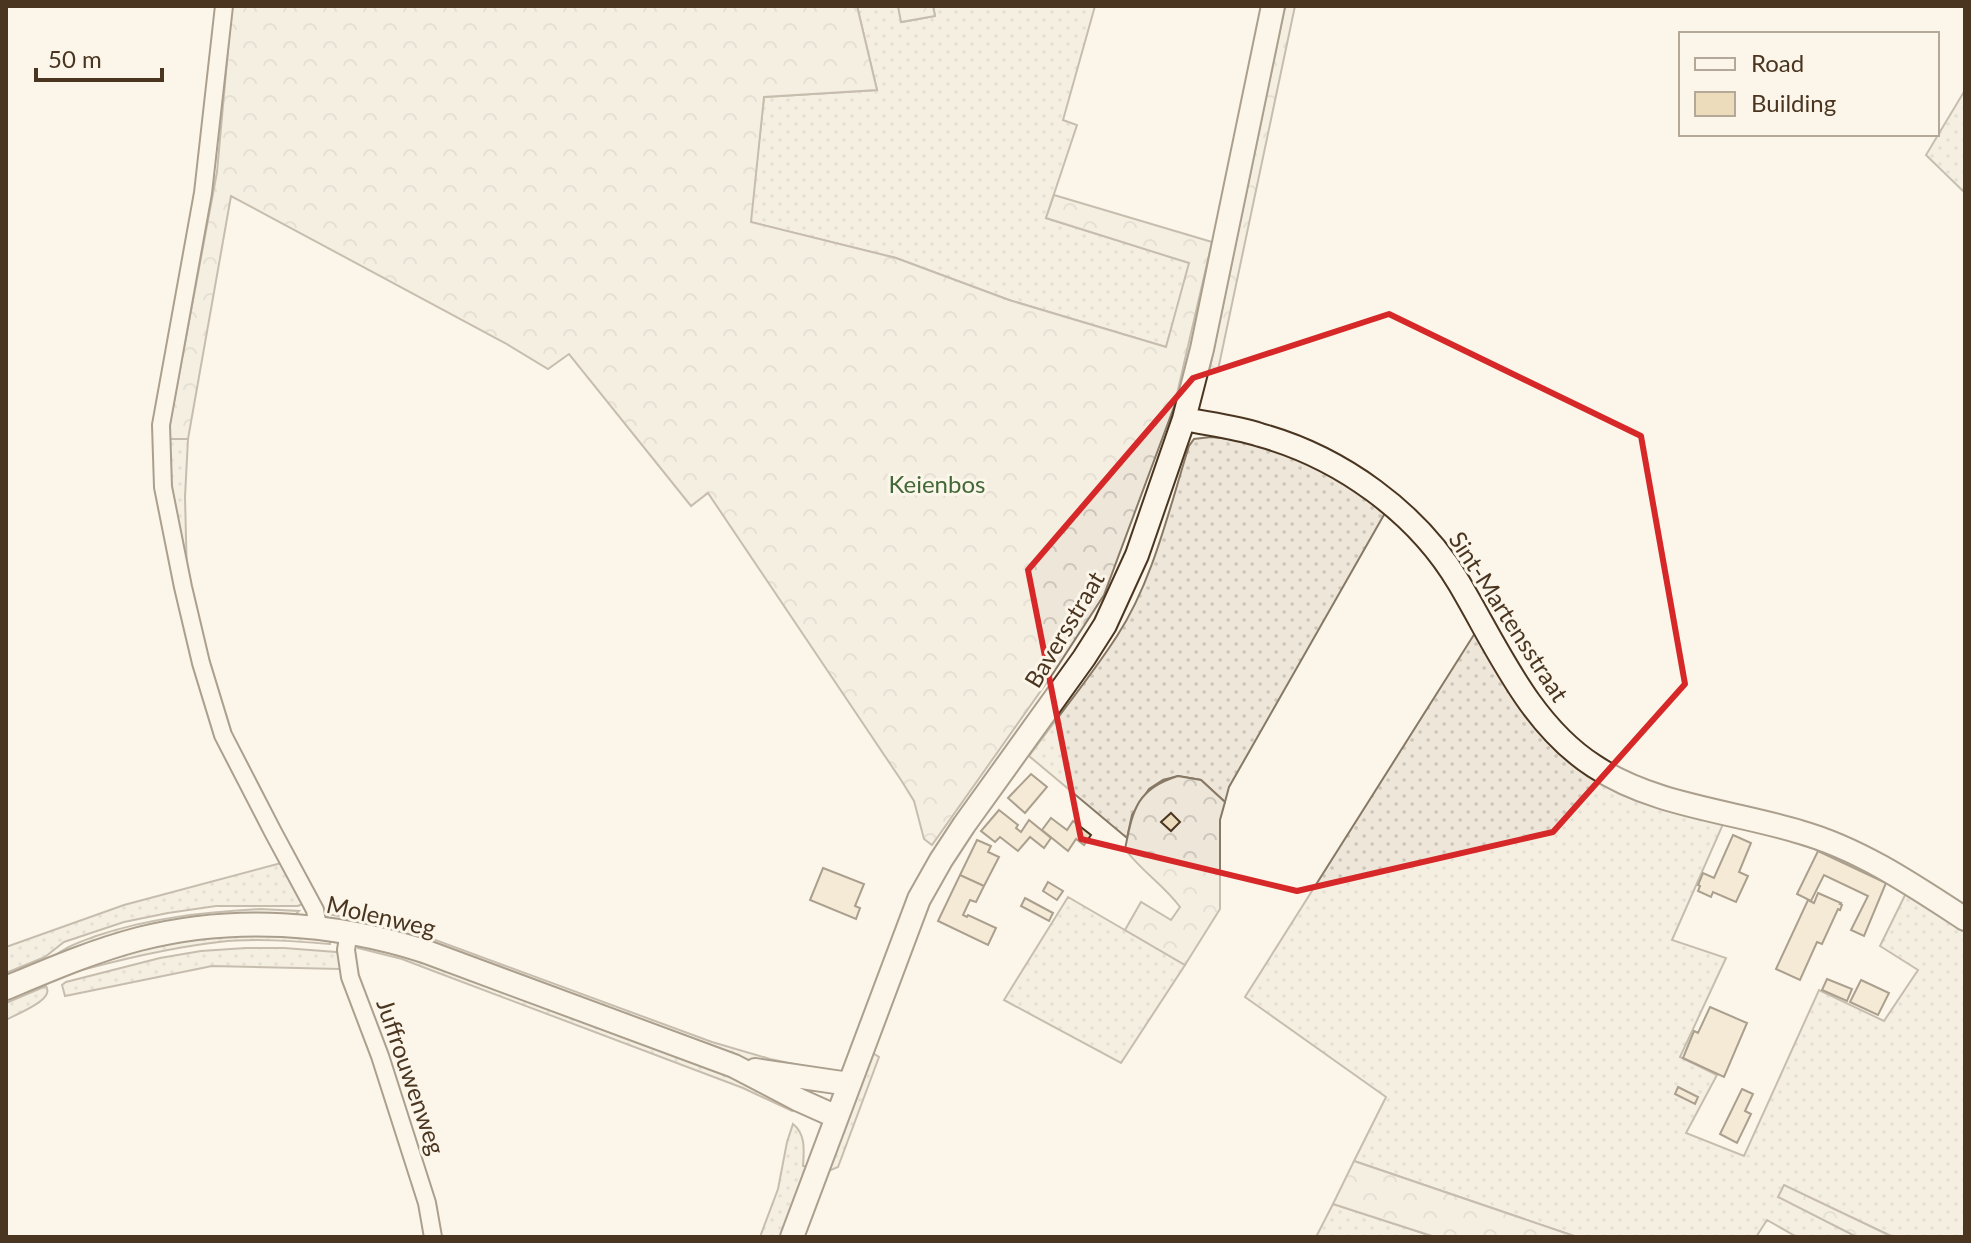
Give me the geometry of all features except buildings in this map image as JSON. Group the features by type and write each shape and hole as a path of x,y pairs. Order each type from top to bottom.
{"main road":[{"name":"Baversstraat","path":"792,1237 919,899 964,825 1105,625 1137,555 1184,419 1206,333 1273,6"},
{"name":"Sint-Martensstraat","path":"1184,419 1260,435 1315,455 1367,486 1393,506 1434,548 1458,582 1491,641 1540,717 1577,755 1596,768 1637,788 1673,800 1802,832 1855,853 1965,919"},
{"name":"Molenweg","path":"6,988 98,951 185,930 233,925 349,931 424,951 734,1066 837,1117"},
{"name":"Molenweg","path":"734,1066 849,1084"}],"street":[{"path":"224,6 203,193 161,425 163,487 197,648 223,735 315,910 318,927"},
{"name":"Juffrouwenweg","path":"349,931 346,950 350,977 380,1056 427,1203 433,1237"}],"highlighted area":[{"path":"1389,314 1641,436 1685,684 1553,832 1297,891 1081,839 1028,570 1193,378"}],"green space":[{"name":"Keienbos","path":"232,6 857,6 877,90 764,97 751,222 896,258 1009,300 1166,347 1189,263 1046,218 1054,195 1212,242 1174,407 1104,595 1052,675 932,845 924,839 914,801 901,780 708,493 691,506 569,354 548,369 231,196 188,439 167,439 217,172"},
{"path":"857,6 898,6 902,22 935,16 933,6 1095,6 1063,120 1077,125 1046,218 1190,263 1166,347 1009,300 896,258 750,222 764,97 877,90"},
{"path":"898,6 933,6 935,16 901,22"},
{"path":"1285,6 1295,6 1218,370 1209,372"},
{"path":"1965,90 1965,193 1926,155"},
{"path":"1211,437 1257,445 1301,460 1336,478 1385,513 1229,787 1225,802 1201,780 1178,776 1163,780 1149,789 1132,815 1127,838 1029,756 1096,667 1130,615 1159,544 1189,446 1194,439"},
{"path":"167,439 188,439 185,497 187,577 174,518"},
{"path":"1475,633 1535,723 1580,769 1630,794 1724,822 1672,940 1726,958 1680,1057 1717,1075 1686,1133 1744,1156 1819,990 1884,1021 1918,970 1880,946 1908,889 1965,928 1965,1237 1893,1237 1784,1186 1779,1197 1857,1237 1797,1237 1767,1220 1756,1237 1577,1237 1354,1161 1386,1097 1245,997"},
{"path":"1178,776 1201,780 1225,802 1220,820 1220,909 1185,965 1125,930 1141,902 1171,920 1180,907 1125,849 1139,803 1153,787"},
{"path":"285,862 303,897 302,904 298,906 216,906 124,922 64,942 45,957 6,973 6,947 124,905"},
{"path":"1068,897 1185,965 1121,1063 1004,1000"},
{"path":"260,909 299,911 294,916 52,958 62,950 96,936 156,920"},
{"path":"327,914 411,931 712,1042 808,1067 807,1072 735,1057 328,920"},
{"path":"242,934 330,938 330,944 261,940 219,942 143,955 67,974 80,967 168,942"},
{"path":"359,943 409,956 728,1075 794,1106 792,1111 743,1088 402,959 358,948"},
{"path":"246,948 336,952 341,955 340,969 212,966 65,996 62,985 160,958"},
{"path":"46,986 47,992 41,1001 6,1020 6,1003"},
{"path":"871,1052 879,1057 838,1167 827,1169"},
{"path":"793,1124 802,1138 803,1166 809,1167 782,1237 760,1237 778,1189"},
{"path":"1354,1161 1577,1237 1435,1237 1333,1204"},
{"path":"1784,1185 1893,1237 1857,1237 1778,1197"},
{"path":"1333,1204 1435,1237 1316,1237"}]}
